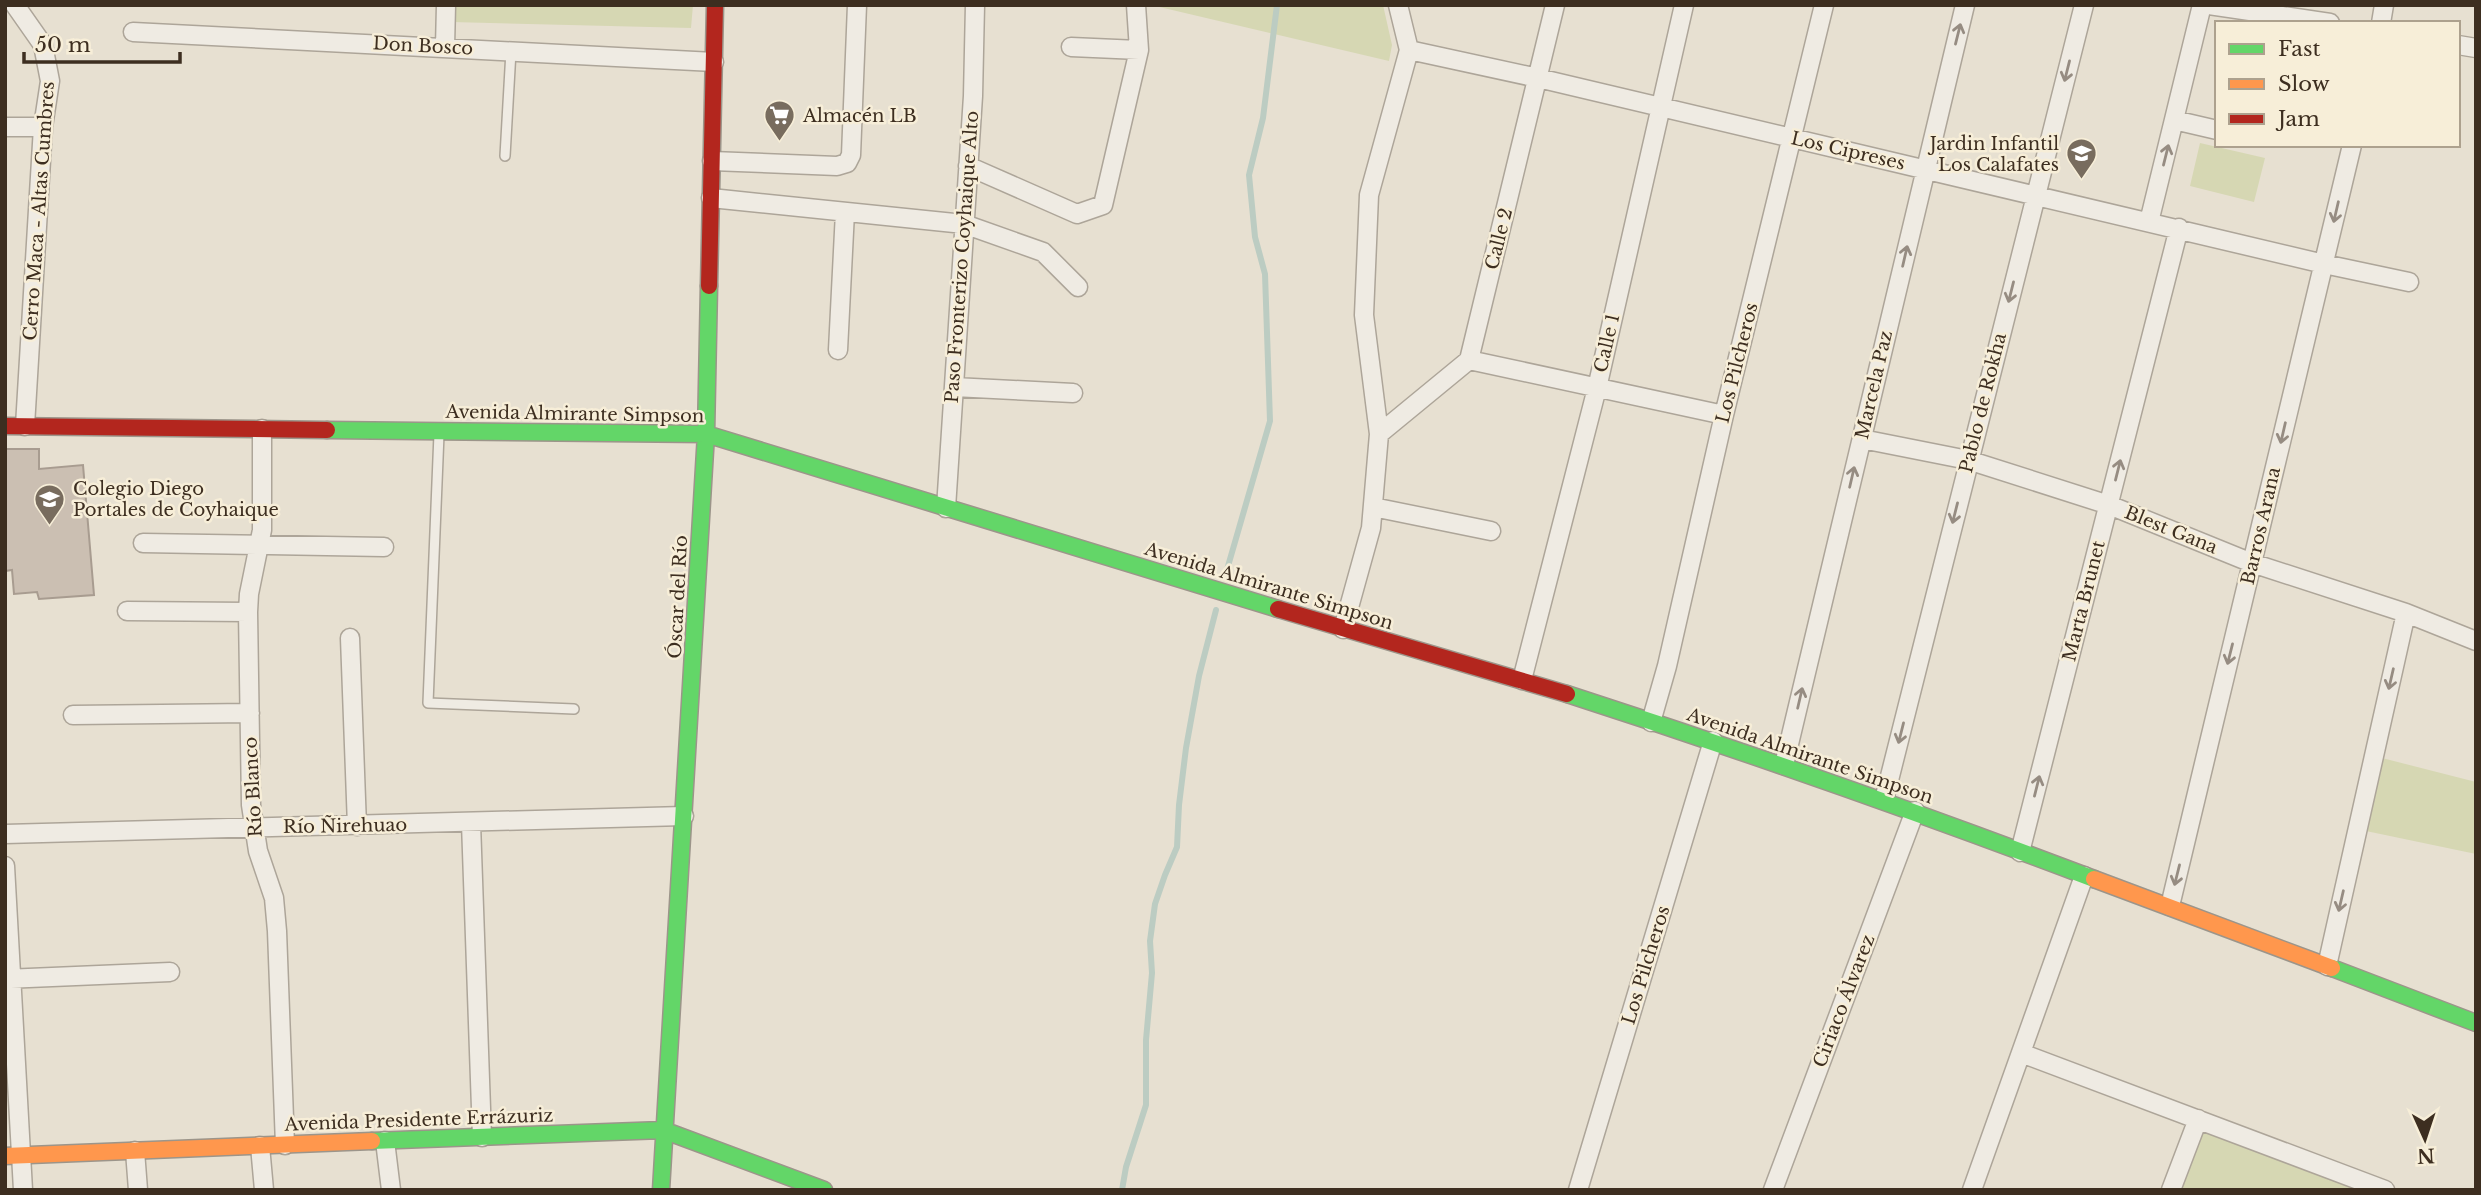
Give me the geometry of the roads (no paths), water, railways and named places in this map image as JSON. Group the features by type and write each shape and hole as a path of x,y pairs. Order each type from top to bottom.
{"street":[{"name":"Cerro Maca - Altas Cumbres","path":"15,5 43,45 50,81 43,127 24,426"},
{"path":"444,47 446,5"},
{"name":"Óscar del Río","path":"662,1190 663,1130 706,434 716,5"},
{"path":"712,161 837,166 847,163 851,155 857,5"},
{"name":"Paso Fronterizo Coyhaique Alto","path":"946,508 968,166 975,5"},
{"path":"968,166 1077,214 1103,205 1139,50 1136,5"},
{"path":"1343,629 1371,528 1373,507 1379,434 1364,315 1369,195 1409,50 1398,5"},
{"name":"Calle 2","path":"1469,360 1555,5"},
{"name":"Calle 1","path":"1522,680 1597,388 1684,5"},
{"name":"Los Pilcheros","path":"1651,722 1667,666 1724,415 1825,5"},
{"name":"Marcela Paz","path":"1784,765 1965,5"},
{"name":"Pablo de Rokha","path":"1884,800 2084,5"},
{"path":"2150,222 2202,5"},
{"path":"2209,5 2317,21"},
{"name":"Don Bosco","path":"133,32 714,62"},
{"path":"1071,47 1139,50"},
{"name":"Los Cipreses","path":"1409,50 1661,106 2409,282"},
{"path":"2174,120 2215,130"},
{"path":"5,127 43,127"},
{"name":"Barros Arana","path":"2170,906 2352,147"},
{"path":"711,198 964,224 1043,253 1078,287"},
{"path":"838,350 845,212"},
{"name":"Marta Brunet","path":"2020,852 2179,228"},
{"path":"1379,434 1469,360 1724,415"},
{"path":"954,387 1073,393"},
{"name":"Avenida Almirante Simpson","path":"5,426 706,434 1343,629 1522,680 1713,741 1915,811 2475,1019"},
{"name":"Río Blanco","path":"262,429 260,545 249,594 248,612 250,713 254,828 260,863 274,898 278,930 285,1145"},
{"name":"Blest Gana","path":"1862,439 1968,460 2109,505 2252,563 2406,613 2476,640"},
{"path":"1373,507 1491,531"},
{"path":"143,543 384,547"},
{"path":"127,611 248,612"},
{"path":"2327,965 2406,613"},
{"path":"351,638 357,825"},
{"path":"73,715 250,713"},
{"name":"Los Pilcheros","path":"1578,1190 1713,741"},
{"name":"Ciriaco Álvarez","path":"1773,1190 1915,811"},
{"name":"Río Ñirehuao","path":"5,834 684,816"},
{"path":"471,823 482,1137"},
{"path":"5,866 13,1156 23,1190"},
{"path":"1972,1190 2084,876"},
{"path":"8,979 170,972"},
{"path":"2021,1053 2384,1190"},
{"path":"2171,1190 2197,1119"},
{"name":"Avenida Presidente Errázuriz","path":"13,1156 663,1130 824,1190"},
{"path":"385,1141 391,1190"},
{"path":"260,1146 264,1190"},
{"path":"135,1151 138,1190"}],"lane":[{"path":"505,156 511,51"},
{"path":"439,431 428,703 574,709"}],"waterway":[{"path":"1226,573 1270,421 1265,274 1255,237 1249,175 1263,118 1277,5"},
{"path":"1122,1190 1126,1167 1146,1105 1146,1040 1152,973 1150,941 1155,904 1177,847 1186,748 1199,676 1216,610"}],"place":[{"name":"Almacén LB","path":"780,143"},
{"name":"Jardin Infantil Los Calafates","path":"2082,181"},
{"name":"Colegio Diego Portales de Coyhaique","path":"50,526"}]}
